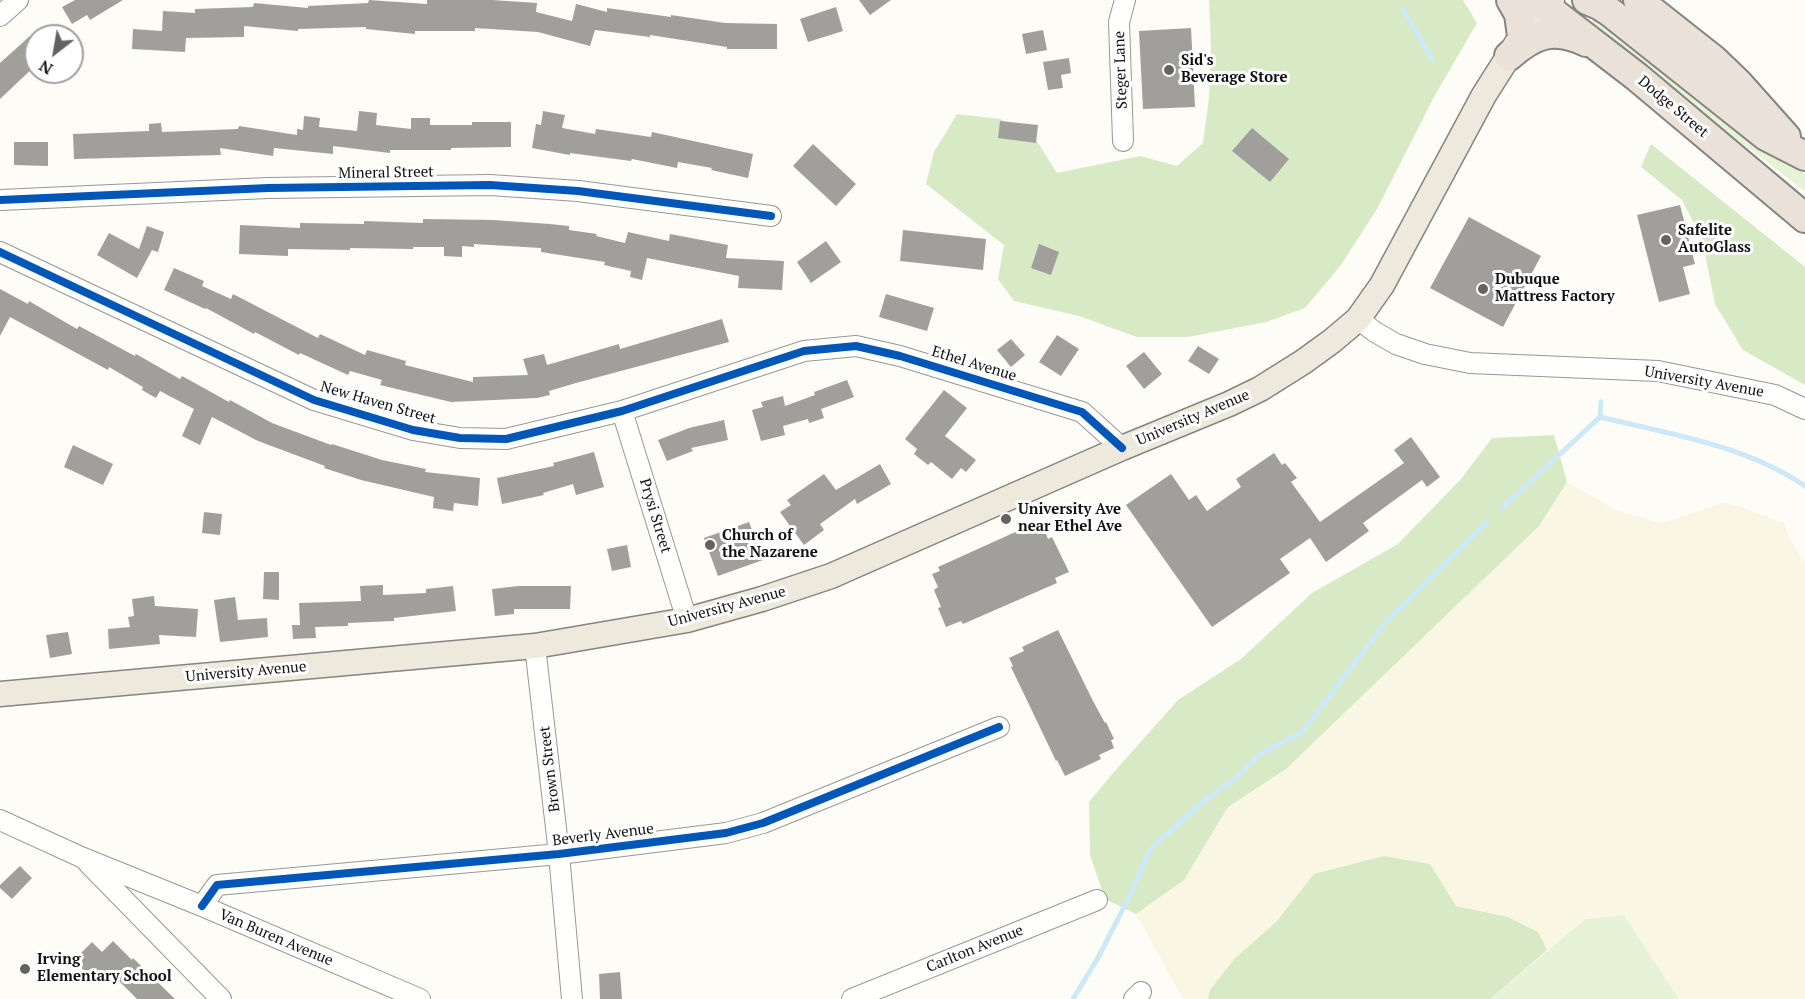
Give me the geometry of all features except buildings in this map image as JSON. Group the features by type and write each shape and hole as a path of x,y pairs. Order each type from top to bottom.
{"highway":[{"path":"1511,0 1519,14 1515,46 1546,34 1556,33 1579,39 1605,52"},
{"path":"1587,0 1610,12 1766,136 1800,150"},
{"path":"1616,0 1800,150"},
{"path":"1638,0 1714,60 1800,150"},
{"name":"Dodge Street","path":"1548,1 1605,52 1805,218"},
{"path":"1696,126 1782,180 1805,200"}],"main road":[{"name":"University Avenue","path":"0,694 536,646 687,620 762,599 831,576 1122,448 1229,404 1260,389 1332,341 1358,319 1382,285 1484,95 1515,46 1548,1"}],"street":[{"path":"0,16 18,0"},
{"name":"Steger Lane","path":"1123,141 1119,22 1125,0"},
{"name":"Mineral Street","path":"0,201 267,188 490,185 578,191 771,216"},
{"name":"New Haven Street","path":"0,252 314,400 413,430 460,438 506,440 622,411 804,351"},
{"name":"University Avenue","path":"1358,319 1396,344 1425,354 1470,363 1658,371 1775,395 1805,409"},
{"name":"Ethel Avenue","path":"804,351 856,346 900,356 1082,412 1122,448"},
{"name":"Prysi Street","path":"622,411 687,620"},
{"name":"Brown Street","path":"536,646 560,854 572,999"},
{"name":"Beverly Avenue","path":"202,906 217,885 560,854 726,833 763,823 999,727"},
{"name":"Van Buren Avenue","path":"0,820 81,857 420,999"},
{"path":"81,857 221,999"},
{"name":"Carlton Avenue","path":"852,999 1097,900"}],"shaded area":[{"path":"1567,482 1618,511 1662,523 1725,502 1744,508 1784,523 1790,539 1805,564 1805,999 1679,999 1624,915 1585,919 1547,950 1534,930 1508,917 1456,906 1430,864 1314,874 1276,922 1235,958 1210,990 1208,999 1183,999 1136,914 1184,880 1228,807 1286,769 1538,526"}],"green space":[{"path":"1209,0 1463,0 1477,23 1434,97 1377,209 1341,265 1305,308 1266,322 1188,337 1137,337 1079,316 1014,301 998,279 1004,245 926,184 934,152 957,114 1000,119 1035,138 1057,173 1140,156 1177,166 1203,143 1209,98 1211,47"},
{"path":"1596,17 1805,174 1805,191 1711,120 1591,23"},
{"path":"1651,144 1805,267 1805,385 1743,350 1715,304 1702,239 1682,200 1641,167"},
{"path":"1554,435 1567,482 1539,526 1286,769 1228,807 1184,880 1136,914 1105,899 1090,855 1089,802 1178,700 1241,659 1312,593 1398,544 1461,479 1492,438"},
{"path":"1384,856 1430,864 1456,906 1508,917 1538,932 1547,950 1490,999 1208,999 1210,990 1235,958 1276,922 1314,874"},
{"path":"1624,915 1679,999 1490,999 1585,919"}],"waterway":[{"path":"1403,9 1432,59"},
{"path":"1600,417 1601,402"},
{"path":"1600,417 1706,442 1757,460 1805,486"},
{"path":"1502,508 1600,417"},
{"path":"1073,999 1098,958 1151,848 1208,798 1236,778 1259,755 1302,732 1386,622 1487,522"}],"cycle path":[{"path":"0,200 268,188 490,185 578,191 771,216"},
{"path":"0,252 314,400 413,430 460,438 506,439 622,411 804,351 856,346 900,356 1082,412 1122,448"},
{"path":"202,906 217,885 559,854 726,833 763,823 999,727"}],"place":[{"name":"Sid's Beverage Store","path":"1169,70"},
{"name":"Safelite AutoGlass","path":"1666,240"},
{"name":"Dubuque Mattress Factory","path":"1483,289"},
{"name":"University Ave near Ethel Ave","path":"1006,519"},
{"name":"Church of the Nazarene","path":"710,545"},
{"name":"Irving Elementary School","path":"25,969"}]}
